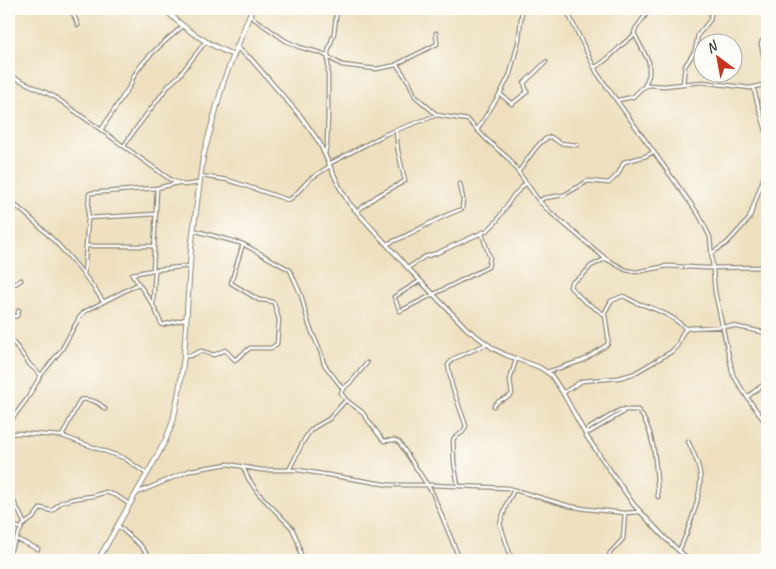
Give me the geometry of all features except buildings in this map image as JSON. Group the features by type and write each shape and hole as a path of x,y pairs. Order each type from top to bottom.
{"main road":[{"path":"165,9 206,41 232,55"},
{"path":"98,560 166,439 173,421 184,356 198,183 203,157 224,80 232,55 252,9"}],"street":[{"path":"71,9 78,25"},
{"path":"325,154 328,114 328,56 334,33 337,9"},
{"path":"477,130 500,94 512,68 519,39 522,9"},
{"path":"566,9 595,67 699,215 708,231 715,292 733,375 767,425"},
{"path":"644,87 649,75 649,62 635,35 636,28 650,9"},
{"path":"683,84 685,66 694,51 698,35 710,20 712,9"},
{"path":"249,15 286,41 299,47 328,56 342,65 376,69 395,64 437,44 436,33"},
{"path":"101,130 130,84 132,76 156,50 184,25"},
{"path":"595,67 602,64 619,46 635,35"},
{"path":"767,37 761,44 767,71"},
{"path":"124,146 169,85 179,76 206,41"},
{"path":"236,46 252,59 302,118 325,154 340,188 357,211 433,295 467,329 487,344 516,359 539,367 556,381 584,432 639,512 689,560"},
{"path":"500,94 512,104 527,92 524,83 546,62"},
{"path":"395,64 406,78 415,96 437,115"},
{"path":"9,75 55,97 178,183 184,185 198,183"},
{"path":"618,100 633,97 649,85 664,86 702,82 754,88 767,84"},
{"path":"754,88 757,106 767,137"},
{"path":"200,176 228,180 288,200 293,198 310,179 375,139 437,115 468,120 509,159 539,201 550,212 605,259 626,270 636,272 667,266 713,268 767,267"},
{"path":"357,211 377,196 405,181 396,130"},
{"path":"518,172 538,145 546,138 551,137 560,143 577,145"},
{"path":"539,201 544,198 564,195 588,181 609,183 618,174 624,162 653,152"},
{"path":"712,253 727,243 749,220 767,168"},
{"path":"84,275 89,194 156,188 178,183"},
{"path":"408,268 424,257 482,234 496,222 513,196 526,183"},
{"path":"387,244 410,234 446,214 462,209 463,199 460,184"},
{"path":"153,306 153,246 156,188"},
{"path":"9,200 31,218 84,275 103,301"},
{"path":"88,218 156,214"},
{"path":"193,230 243,244 284,266 293,273 309,325 324,364 343,389"},
{"path":"420,281 394,297 400,311 489,266 490,258 482,234"},
{"path":"184,356 190,356 201,351 214,354 225,350 235,360 250,348 271,348 277,344 279,320 274,303 256,298 231,283 243,244"},
{"path":"86,246 153,246"},
{"path":"604,314 579,297 570,286 571,283 585,274 591,266 605,259"},
{"path":"186,319 162,325 133,273 190,266"},
{"path":"9,285 21,280"},
{"path":"9,423 28,399 41,375 62,350 84,312 138,284"},
{"path":"547,372 584,360 607,346 609,339 604,314 611,301 623,296 636,303 656,308 679,322 686,329 722,326 741,327 767,333"},
{"path":"9,317 17,316 20,310"},
{"path":"563,393 582,381 618,378 633,374 671,352 677,346 686,329"},
{"path":"9,338 30,365 41,375"},
{"path":"458,486 453,440 456,435 463,432 466,426 452,386 448,365 453,359 487,344"},
{"path":"494,406 498,400 509,397 512,394 510,380 516,359"},
{"path":"367,363 341,393 346,400 362,412 384,441 394,440 399,442 432,492 460,560"},
{"path":"747,398 767,382"},
{"path":"62,436 80,400 86,399 97,402 105,409"},
{"path":"289,470 310,432 329,419 346,400"},
{"path":"584,432 590,432 626,409 638,410 654,450 658,497"},
{"path":"9,434 62,436 124,458 146,474"},
{"path":"679,552 690,524 701,484 700,472 688,441"},
{"path":"135,494 191,470 228,464 261,470 289,470 390,484 427,484 514,490 569,506 625,513 639,512"},
{"path":"244,467 248,478 258,492 292,528 298,542 302,560"},
{"path":"9,484 13,500 24,524"},
{"path":"512,560 500,524 504,508 514,490"},
{"path":"9,553 21,528 41,508 52,511 60,503 109,492 129,504"},
{"path":"608,560 610,553 623,539 625,513"},
{"path":"9,525 21,528"},
{"path":"117,525 141,546 152,560"},
{"path":"16,540 38,549"}]}
